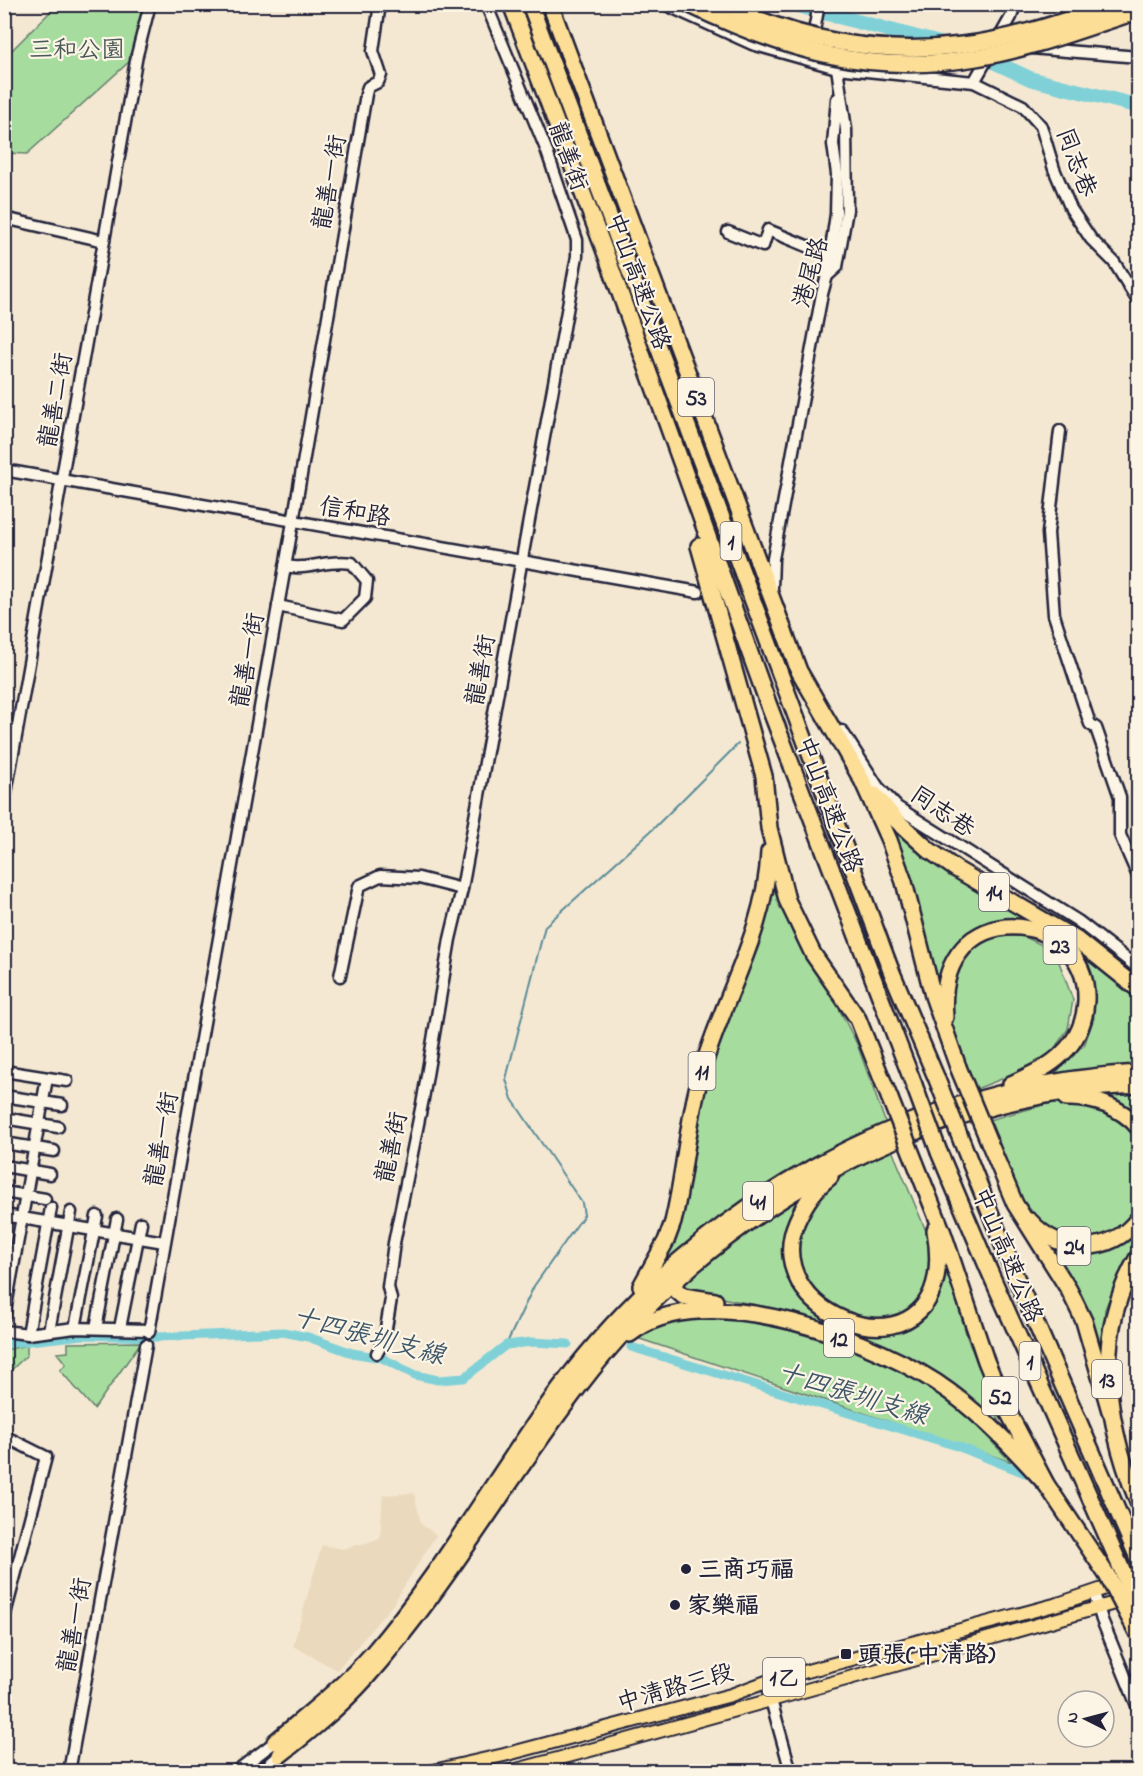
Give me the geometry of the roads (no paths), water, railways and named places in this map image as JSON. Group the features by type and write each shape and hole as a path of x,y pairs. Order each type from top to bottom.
{"highway":[{"name":"中山高速公路","path":"511,4 603,246 769,706 939,1152 1114,1572 1138,1608"},
{"name":"中山高速公路","path":"530,4 890,968 1015,1275 1138,1558"},
{"name":"53","path":"550,4 795,660 820,710 862,780"},
{"path":"688,4 740,29 807,51 848,60 907,65 941,63 995,54 1029,46 1138,11"},
{"path":"723,4 755,20 816,38 861,46 906,49 981,42 1024,33 1116,4"},
{"path":"644,361 755,741 764,776 769,828 787,900 813,954 858,1019 930,1200 938,1249 938,1270 930,1297 917,1312 901,1322 886,1327 868,1327 840,1318 823,1308 803,1288 796,1274 791,1247 793,1230 807,1200 825,1180 853,1158"},
{"path":"862,780 889,840 904,882 928,977 958,1067 1015,1204 1069,1290 1084,1321 1110,1411"},
{"name":"14","path":"862,780 896,820 929,850 956,869 1077,940 1138,989"},
{"name":"11","path":"625,1309 653,1268 673,1222 700,1076 712,1038 751,943 764,900 769,828"},
{"name":"23","path":"947,1035 944,1004 946,979 954,957 980,934 994,928 1013,926 1031,928 1050,937 1074,958 1080,970 1086,996 1085,1014 1080,1029 1062,1054 1044,1068 995,1093"},
{"path":"995,1093 1090,1076 1138,1073"},
{"path":"277,1748 386,1637 421,1591 540,1416 625,1309 664,1281 696,1262 795,1189 853,1158 966,1115 1018,1099 1089,1088 1138,1085"},
{"name":"41","path":"664,1281 711,1233 754,1204 865,1139 958,1104 995,1093"},
{"path":"1018,1099 1071,1097 1096,1101 1120,1112 1138,1127"},
{"name":"52","path":"930,1200 944,1233 990,1372 1004,1404 1046,1484 1114,1572"},
{"name":"24","path":"1015,1204 1032,1224 1050,1238 1072,1246 1089,1247 1114,1240 1128,1232 1138,1219"},
{"name":"13","path":"1138,1257 1122,1291 1111,1331 1107,1378 1116,1442 1138,1502"},
{"path":"664,1281 682,1296 766,1310 817,1331"},
{"path":"277,1748 334,1710 394,1645 543,1434 600,1359 664,1281"},
{"name":"12","path":"600,1359 644,1324 689,1310 742,1312 817,1331 888,1356 949,1391 1003,1437 1046,1484"},
{"path":"1114,1572 1138,1634"}],"main road":[{"name":"中清路三段","path":"429,1772 453,1769 731,1695 766,1682 910,1645 1094,1593 1138,1577"},
{"name":"中清路三段","path":"509,1772 554,1766 881,1667 1138,1596"}],"street":[{"name":"龍善二街","path":"4,804 137,55 150,4"},
{"name":"龍善一街","path":"120,1328 149,1331 293,522 366,94 368,87 378,82 381,75 373,51 380,4"},
{"name":"龍善街","path":"377,1353 384,1340 392,1299 388,1287 394,1243 423,1099 450,939 462,889 520,561 568,317 577,240 546,149 486,4"},
{"path":"664,4 752,44 837,68 834,144 837,214 827,276"},
{"path":"740,4 765,17 771,33 769,47"},
{"path":"810,60 819,4"},
{"path":"974,82 1011,17 1015,4"},
{"path":"995,43 1138,57"},
{"name":"同志巷","path":"837,68 974,82 1023,106 1041,126 1054,169 1071,208 1090,239 1114,262 1138,302"},
{"name":"港尾路","path":"788,629 773,589 773,559 827,276 837,267 847,210 846,129 837,68"},
{"path":"4,218 105,241"},
{"path":"728,232 763,246 768,230 831,256"},
{"path":"1060,431 1048,533 1054,615 1090,724 1096,728 1120,797 1120,835 1138,876"},
{"name":"信和路","path":"4,470 698,592"},
{"path":"278,606 343,620 365,598 367,581 352,563 319,562 302,569 285,566"},
{"name":"同志巷","path":"788,629 810,677 842,733 878,787 897,807 1078,921 1138,968"},
{"path":"340,976 359,886 380,876 419,878 462,889"},
{"path":"4,1071 67,1081"},
{"path":"4,1317 9,1265 17,1244 47,1078"},
{"path":"4,1096 62,1105"},
{"path":"4,1118 58,1127"},
{"path":"4,1143 54,1151"},
{"path":"4,1166 50,1174"},
{"path":"4,1192 26,1195 48,1204 49,1223 28,1334"},
{"path":"49,1331 71,1212"},
{"path":"4,1215 164,1242"},
{"path":"75,1328 97,1216"},
{"path":"96,1328 117,1219"},
{"path":"4,1331 28,1334 75,1328 120,1328 141,1223"},
{"path":"4,1242 17,1244"},
{"name":"龍善一街","path":"69,1772 146,1345"},
{"path":"4,1436 46,1457 4,1618"},
{"path":"1094,1593 1138,1708"},
{"path":"766,1682 791,1772"},
{"path":"264,1769 277,1748"},
{"path":"235,1772 277,1748"}],"waterway":[{"path":"792,4 945,45"},
{"path":"977,54 1031,79 1138,106"},
{"path":"506,1345 534,1286 584,1215 582,1203 512,1099 506,1079 545,926 652,830 738,744"},
{"name":"十四張圳支線","path":"4,1344 83,1335 157,1337 283,1332 308,1337 352,1353 382,1358 415,1375 438,1380 464,1378 506,1345 532,1342 568,1344"},
{"name":"十四張圳支線","path":"631,1347 957,1446 1025,1473"}],"tunnel":[{"path":"719,657 788,629"}],"place":[{"name":"三商巧福","path":"686,1569"},
{"name":"家樂福","path":"675,1605"},
{"name":"頭張(中清路)","path":"846,1654"}],"park label":[{"name":"三和公園","path":"77,49"}]}
